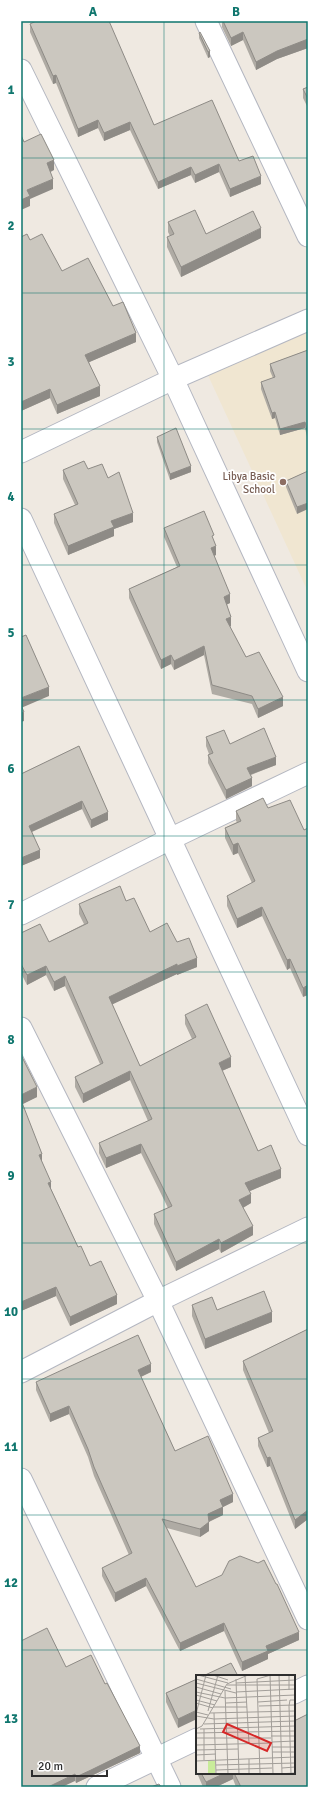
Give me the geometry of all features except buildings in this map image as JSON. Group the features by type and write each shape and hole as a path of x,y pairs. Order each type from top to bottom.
{"street":[{"path":"206,21 308,236"},
{"path":"21,70 173,379 308,671"},
{"path":"21,452 173,379 308,320"},
{"path":"21,519 308,1135"},
{"path":"21,914 170,839 308,773"},
{"path":"21,1028 158,1301 308,1619"},
{"path":"21,1372 158,1301 308,1228"},
{"path":"21,1479 170,1787"},
{"path":"295,1692 308,1686"},
{"path":"97,1787 196,1739"}],"shaded area":[{"name":"Libya Basic School","path":"308,324 308,592 206,371"}],"place":[{"name":"Libya Basic School","path":"283,482"}]}
